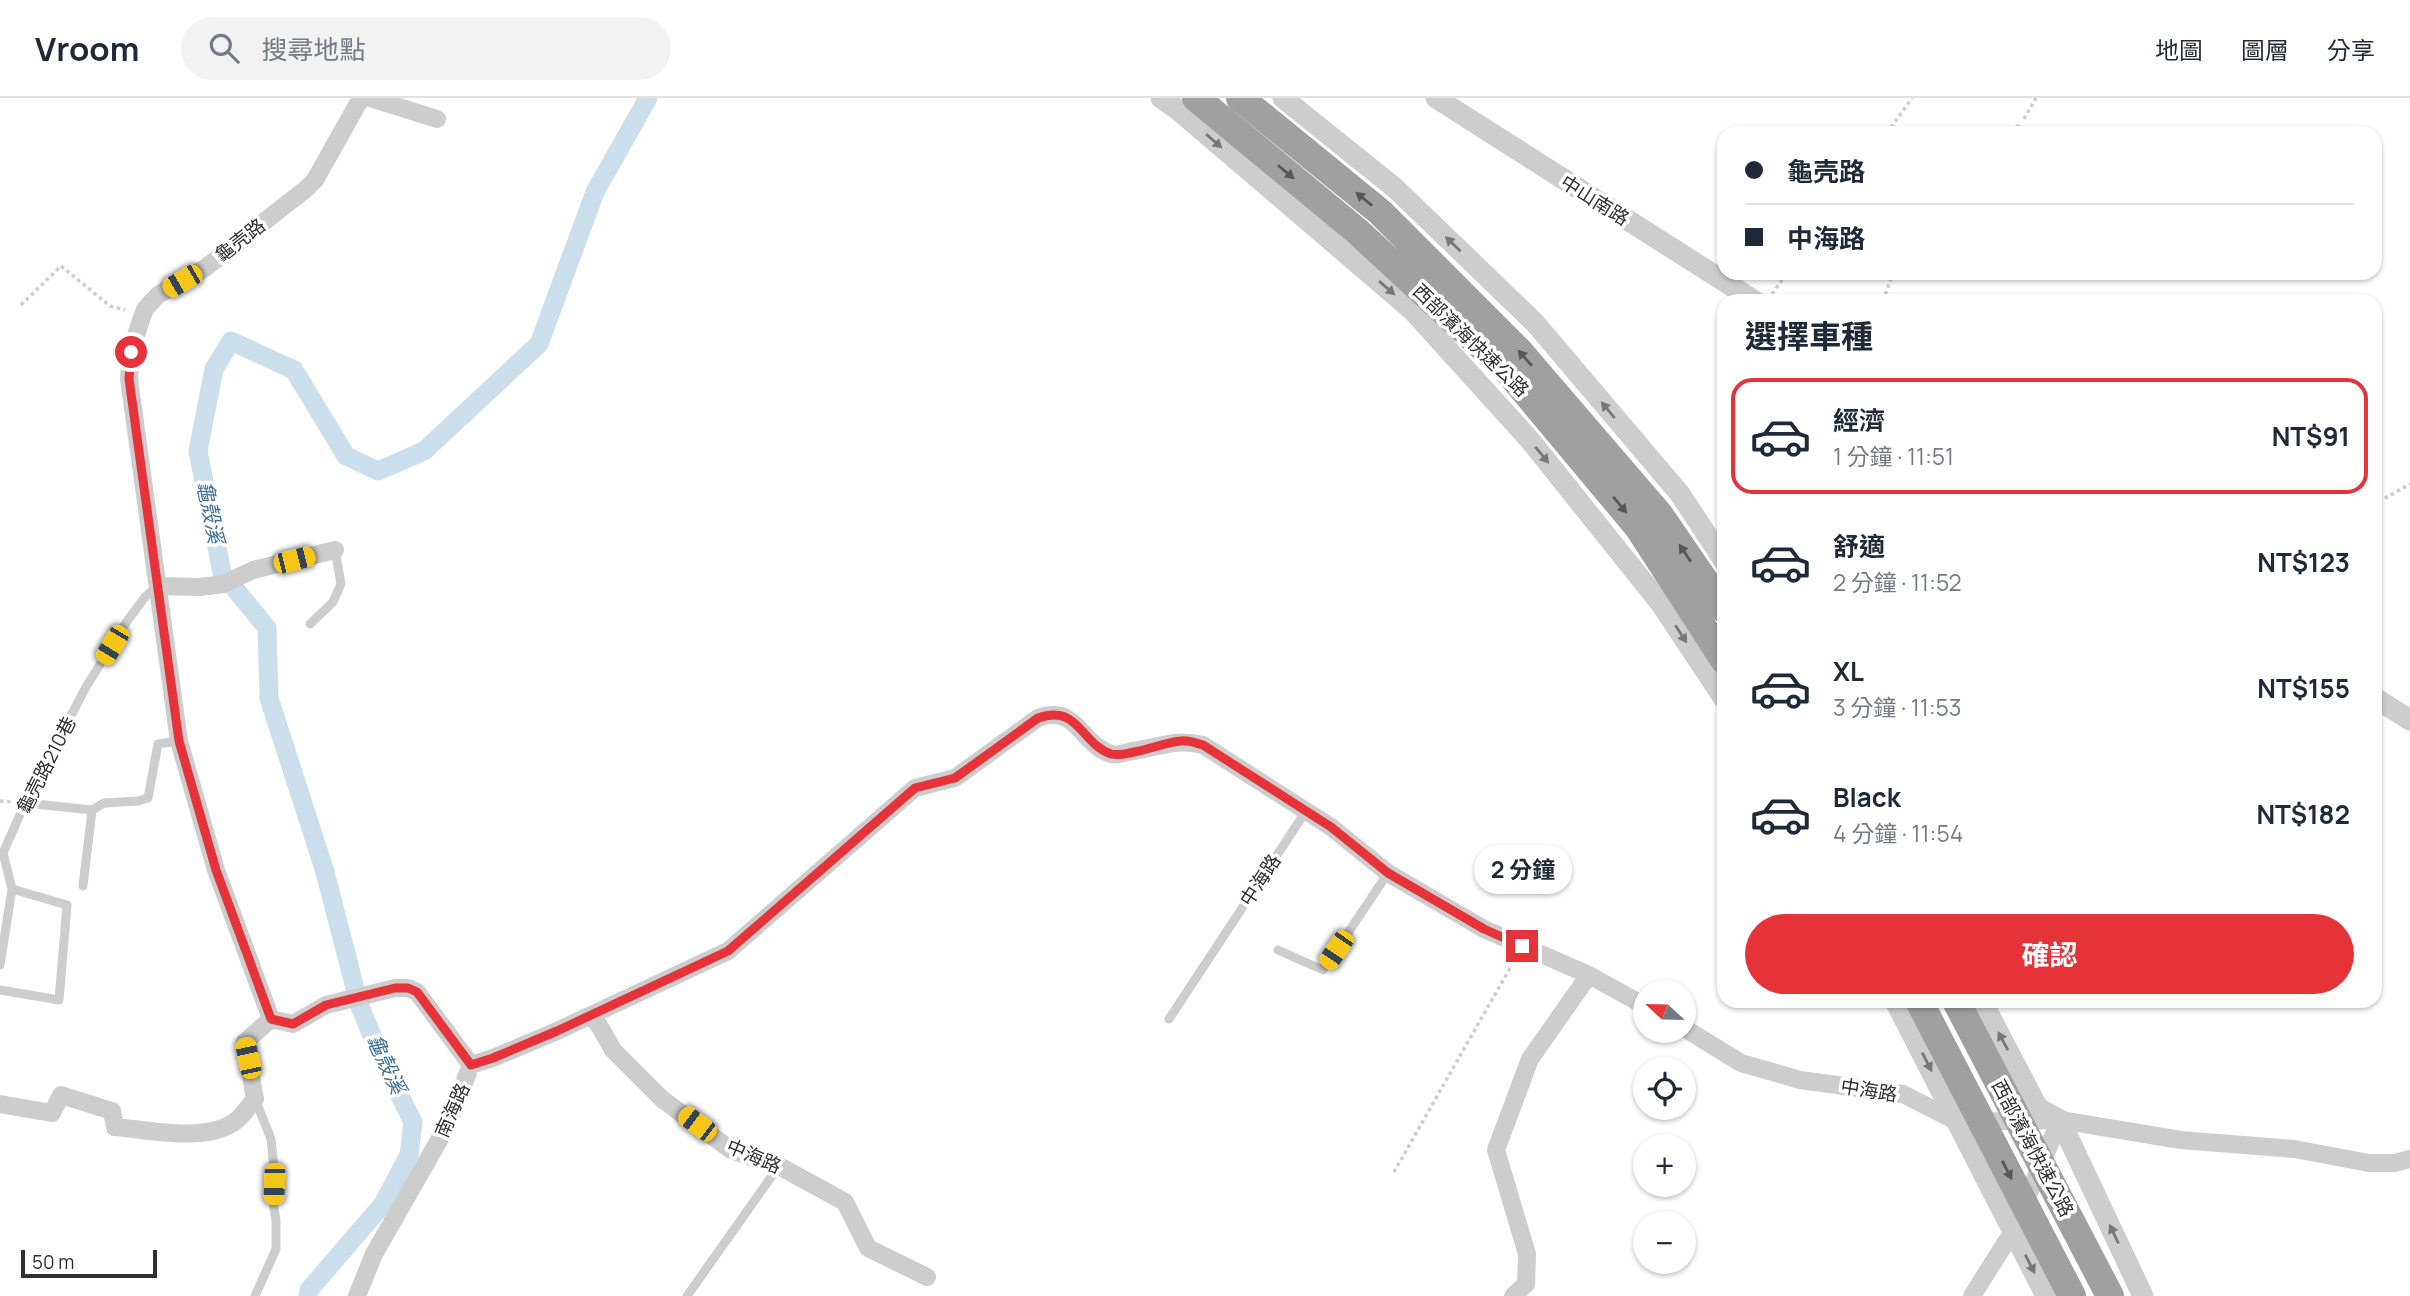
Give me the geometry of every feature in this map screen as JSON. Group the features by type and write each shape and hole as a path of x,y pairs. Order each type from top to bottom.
{"highway":[{"name":"西部濱海快速公路","path":"1196,98 1357,231 1506,369 1639,527 1717,649"},
{"name":"西部濱海快速公路","path":"1240,98 1380,212 1519,351 1659,514 1717,599"},
{"name":"西部濱海快速公路","path":"1923,1008 2072,1296"},
{"name":"西部濱海快速公路","path":"1960,1008 2109,1296"}],"street":[{"name":"龜壳路","path":"271,1019 216,870 179,741 129,379 131,352 145,309 158,295 205,268 306,189 314,180 360,98"},
{"path":"370,98 437,119"},
{"path":"1161,98 1412,310 1554,470 1661,604 1717,688"},
{"path":"1283,98 1395,188 1535,323 1680,494 1717,550"},
{"name":"中山南路","path":"1436,98 1717,277"},
{"name":"中山南路","path":"1722,280 1744,294"},
{"path":"158,586 199,587 224,584 253,570 335,550"},
{"path":"2382,702 2410,720"},
{"path":"471,1065 593,1015 728,951 915,788 955,778 1038,718 1051,713 1068,718 1101,748 1114,755 1185,740 1203,745 1331,827 1388,873 1484,929 1589,975 1633,999"},
{"path":"1513,1296 1526,1284 1527,1254 1496,1150 1530,1059 1589,975"},
{"name":"南海路","path":"271,1019 293,1024 326,1005 395,988 408,988 417,992 471,1065 446,1128 374,1254 357,1296"},
{"path":"1899,1008 2046,1296"},
{"path":"1986,1008 2038,1108 2060,1120 2143,1296"},
{"name":"中海路","path":"593,1015 613,1050 662,1099 731,1150 779,1166 845,1202 868,1248 927,1277"},
{"path":"0,1104 52,1113 61,1095 112,1111 115,1127 212,1133 235,1122 255,1099 245,1042 271,1019"},
{"name":"中海路","path":"1696,1035 1741,1063 1800,1080 1903,1094 1958,1122 2060,1120 2181,1140 2294,1149 2369,1163 2395,1163 2410,1159"},
{"path":"1972,1296 2013,1231 2060,1120"}],"lane":[{"path":"310,624 333,602 341,584 335,550"},
{"name":"龜壳路210巷","path":"0,965 12,889 3,853 25,803 86,687 125,624 145,597 158,586"},
{"path":"25,803 92,810 104,803 138,801 148,797 158,744 179,741"},
{"path":"83,886 92,810"},
{"name":"中海路","path":"1169,1018 1306,811"},
{"path":"1278,950 1323,970 1388,873"},
{"path":"0,990 60,1000 67,905 12,889"},
{"path":"255,1099 271,1139 276,1249 255,1296"},
{"path":"687,1296 779,1166"}],"path":[{"path":"1892,126 1912,98"},
{"path":"2022,126 2036,98"},
{"path":"21,305 61,266 110,306 143,316"},
{"path":"2382,500 2410,484"},
{"path":"1394,1172 1522,946"}],"waterway":[{"name":"龜殼溪","path":"308,1296 309,1290 383,1204 409,1155 413,1122 379,1053 359,1004 325,872 269,698 267,628 222,573 198,451 214,369 231,341 294,370 346,456 378,471 424,451 539,344 595,192 648,98"}],"route":[{"path":"131,352 129,379 179,741 216,870 271,1019 293,1024 326,1005 395,988 408,988 417,992 471,1065 493,1058 728,951 915,788 955,778 1038,718 1051,713 1068,718 1101,748 1114,755 1185,740 1203,745 1331,827 1388,873 1484,929 1522,946"}]}
